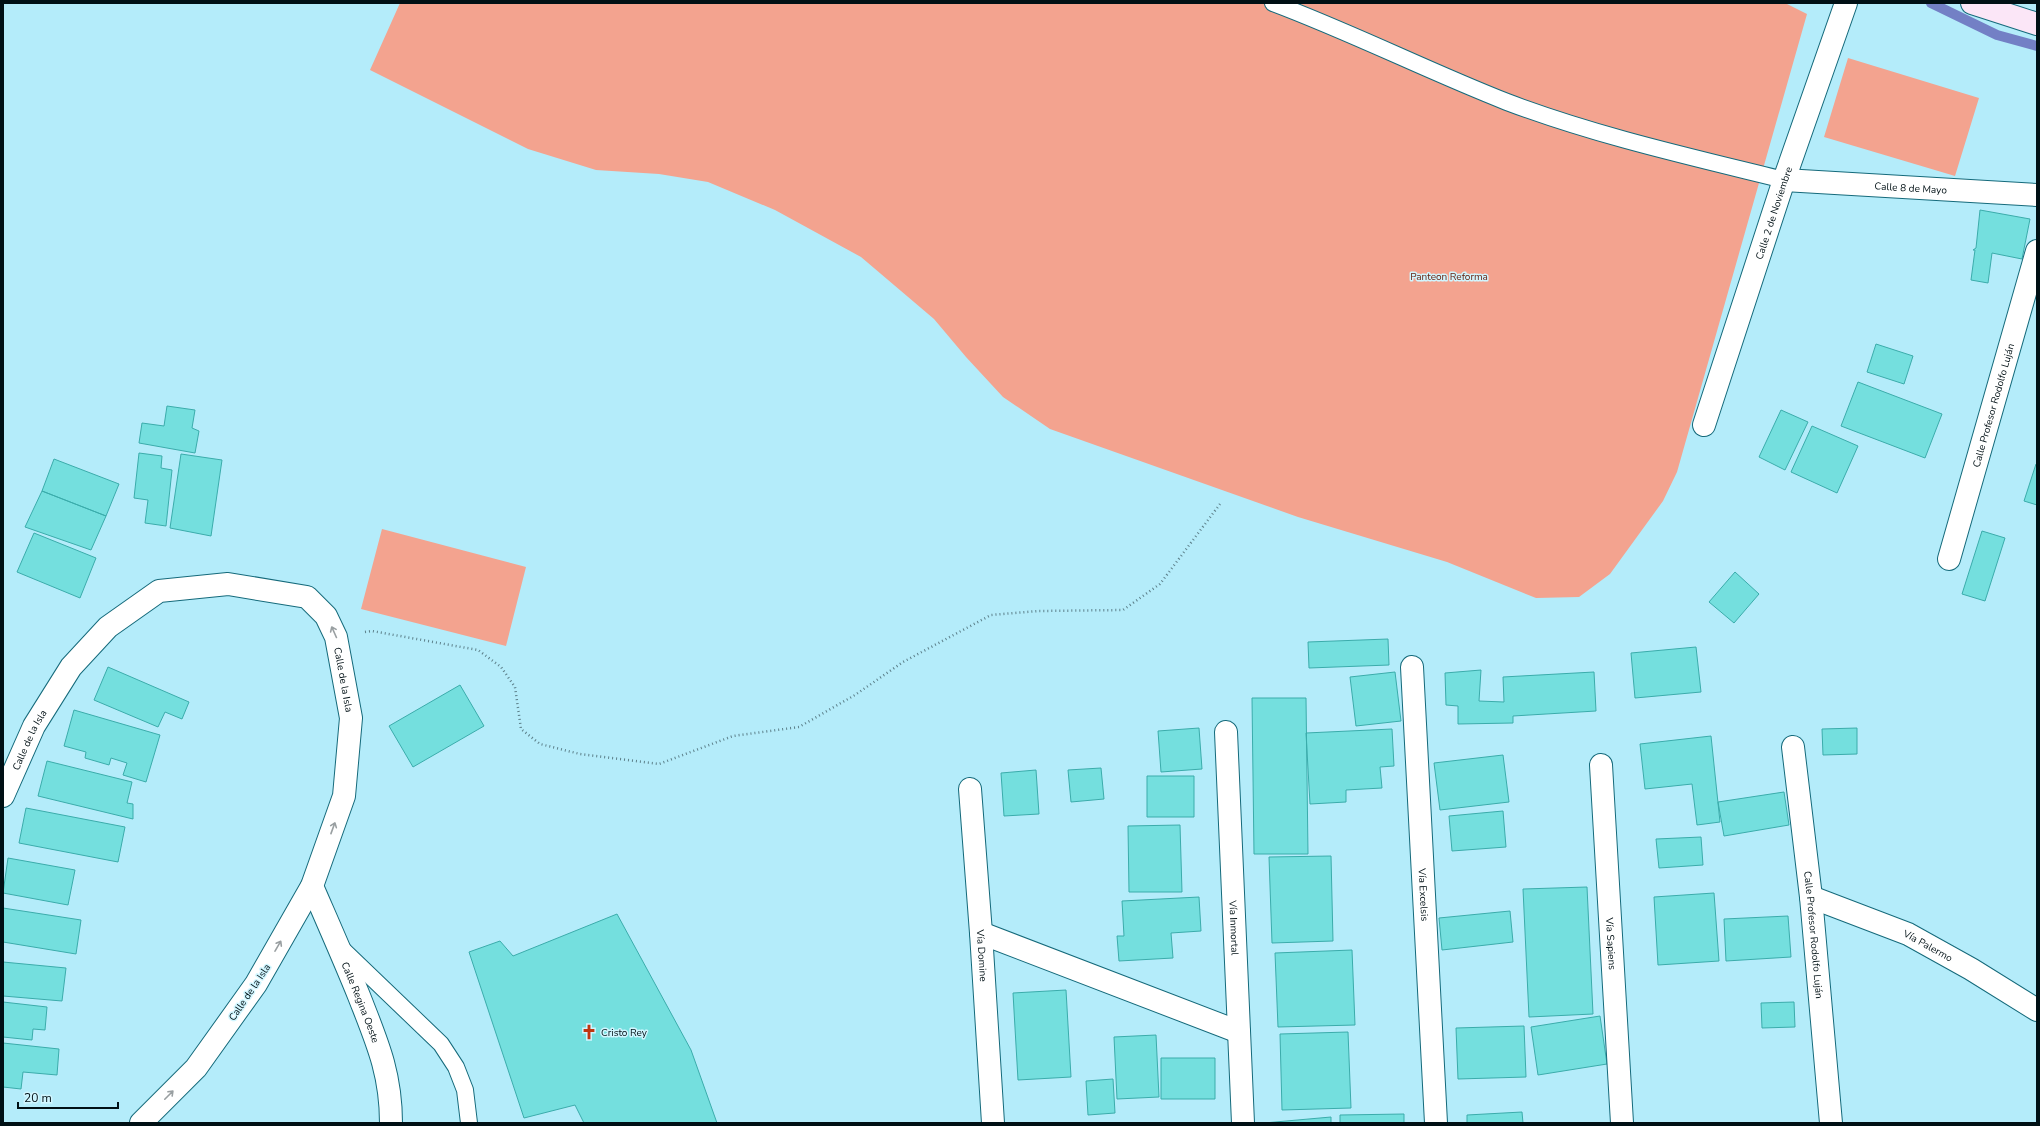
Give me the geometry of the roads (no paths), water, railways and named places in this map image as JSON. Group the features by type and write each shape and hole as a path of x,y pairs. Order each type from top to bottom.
{"street":[{"name":"Calle 2 de Noviembre","path":"1704,425 1784,180 1846,3"},
{"path":"1972,3 2037,24"},
{"name":"Calle 8 de Mayo","path":"1784,180 2037,195"},
{"name":"Calle Profesor Rodolfo Luján","path":"1949,559 2037,251"},
{"name":"Calle de la Isla","path":"3,796 34,726 71,667 108,627 159,591 228,584 307,597 326,616 336,637 351,718 344,796 312,886 256,984 210,1049 196,1068 141,1123"},
{"name":"Vía Excelsis","path":"1412,667 1436,1123"},
{"name":"Vía Inmortal","path":"1226,732 1244,1123"},
{"name":"Calle Profesor Rodolfo Luján","path":"1793,747 1811,897 1831,1123"},
{"name":"Vía Sapiens","path":"1601,765 1622,1123"},
{"name":"Vía Domine","path":"970,789 982,933 993,1123"},
{"name":"Calle Regina Oeste","path":"312,886 338,945 381,1051 389,1081 391,1123"},
{"name":"Vía Palermo","path":"1811,897 1908,934 1977,973 2037,1010"},
{"path":"982,933 1240,1032"}],"lane":[{"path":"1273,3 1344,31 1509,102 1606,134 1670,152 1784,180"},
{"path":"338,945 440,1044 456,1067 465,1090 469,1123"}],"waterway":[{"path":"1931,3 1997,35 2037,46"}],"place":[{"name":"Cristo Rey","path":"589,1032"}],"park label":[{"name":"Panteon Reforma","path":"1449,276"}]}
